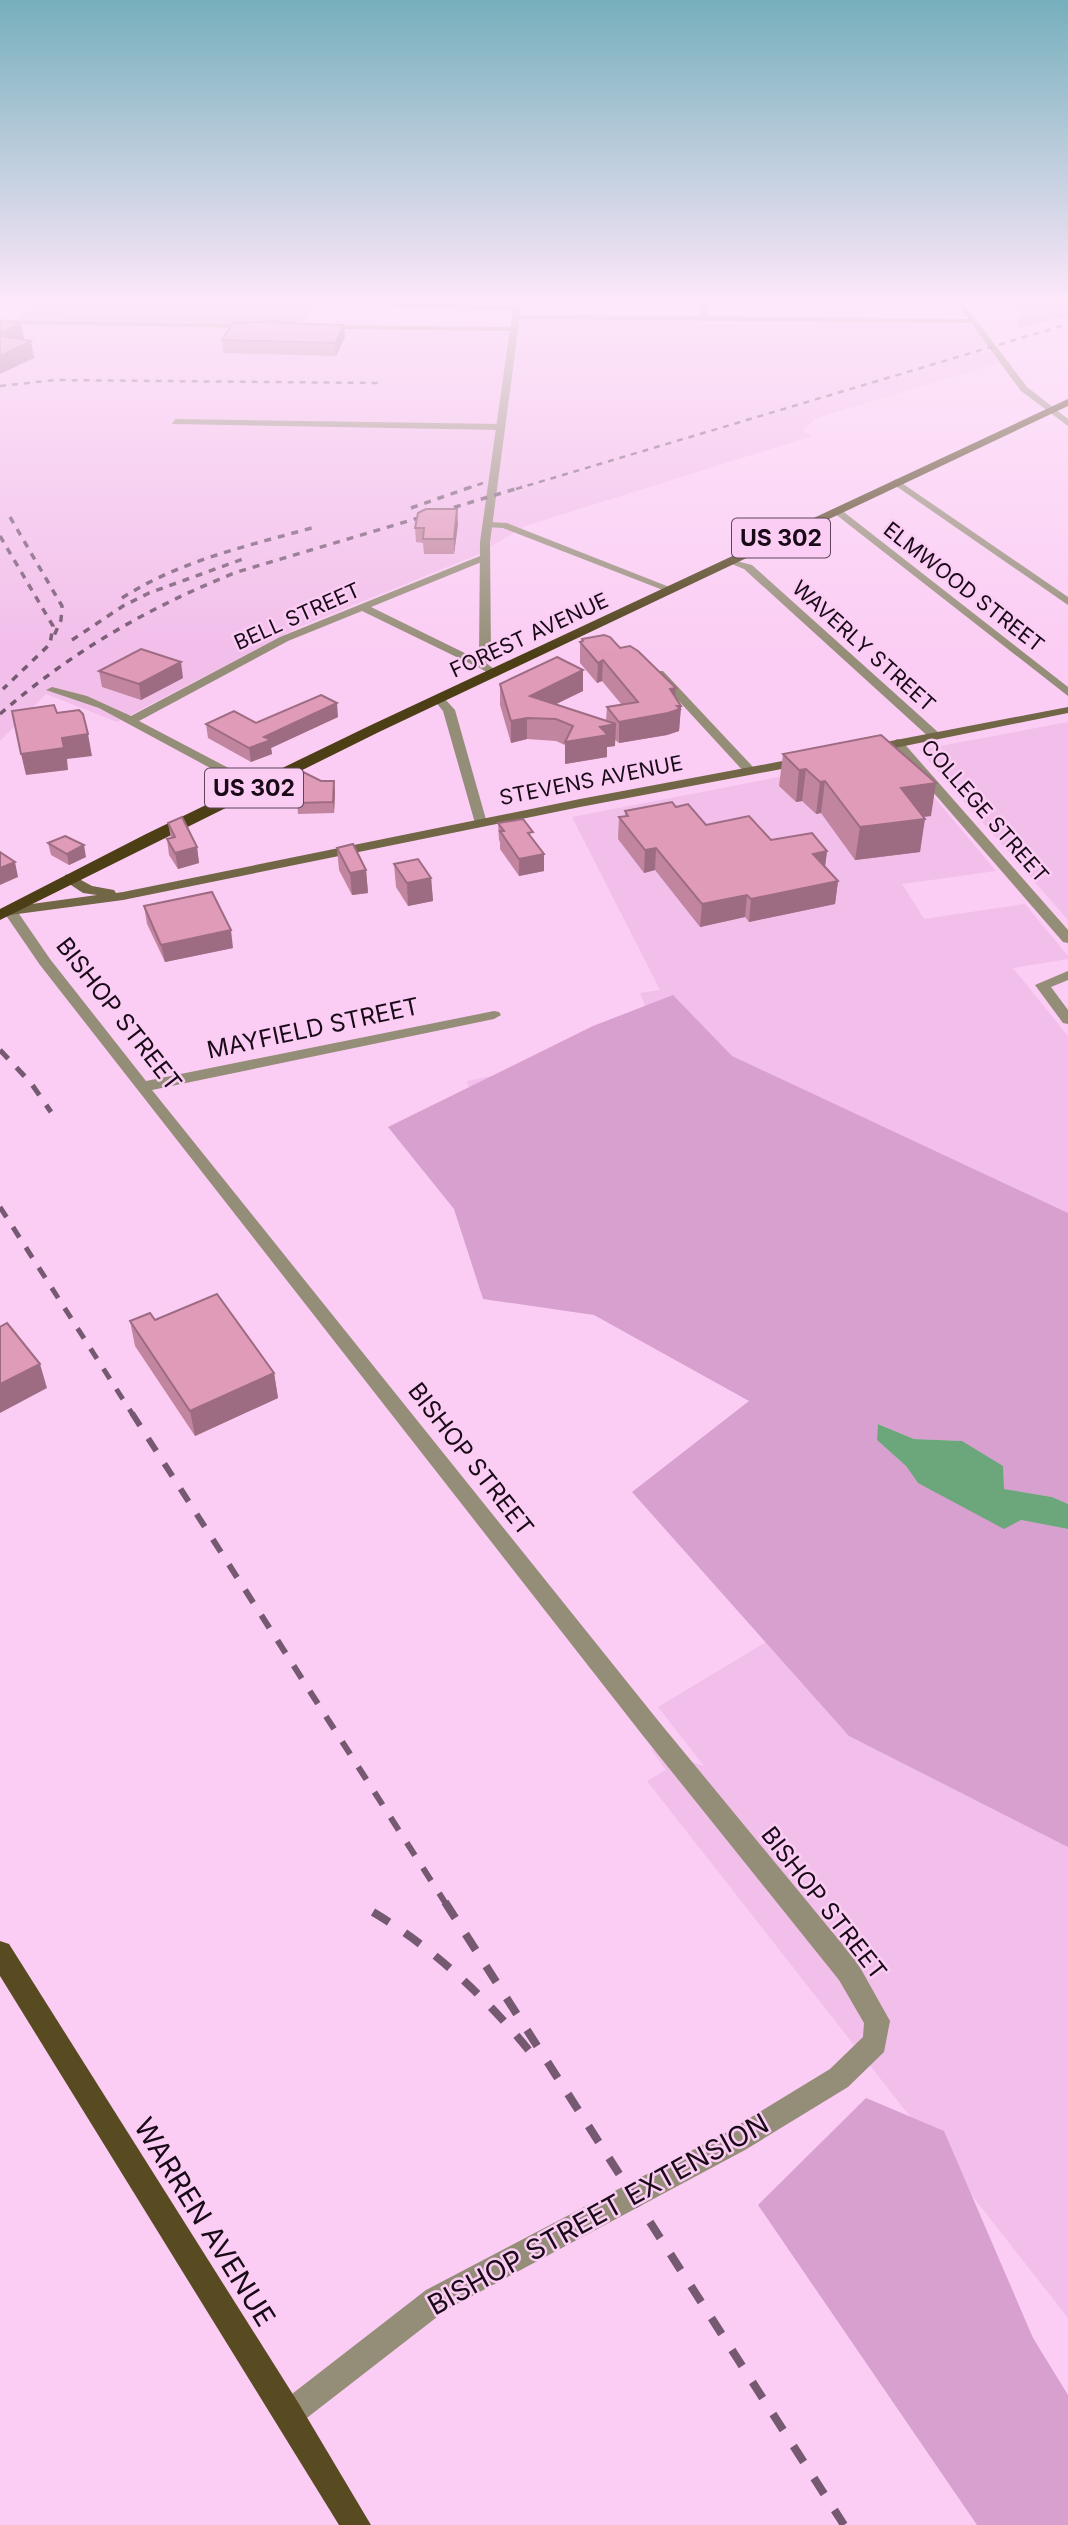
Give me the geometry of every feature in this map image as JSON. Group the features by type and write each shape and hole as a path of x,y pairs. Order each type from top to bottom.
{"highway":[{"name":"FOREST AVENUE","path":"5,913 69,878 255,787 495,674 582,638 672,590 896,481 1035,418"}],"main road":[{"path":"861,750 1068,710"},
{"name":"STEVENS AVENUE","path":"5,913 123,896 823,757"},
{"name":"STEVENS AVENUE","path":"69,878 88,890 123,896"},
{"name":"WARREN AVENUE","path":"0,1953 356,2525"}],"street":[{"path":"479,664 485,657 485,557 502,418"},
{"path":"175,422 501,428"},
{"path":"896,481 1068,602"},
{"name":"ELMWOOD STREET","path":"836,512 1068,693"},
{"path":"489,525 504,525 672,590"},
{"name":"BELL STREET","path":"130,721 284,639 485,557"},
{"name":"WAVERLY STREET","path":"733,561 748,567 936,736"},
{"path":"363,607 495,674"},
{"path":"649,665 667,680 750,771"},
{"path":"52,690 83,698 255,787"},
{"path":"440,700 449,710 481,823"},
{"name":"COLLEGE STREET","path":"897,743 1068,939"},
{"name":"BISHOP STREET","path":"5,913 652,1730 848,1970 877,2021 875,2043"},
{"path":"1068,975 1042,985 1068,1020"},
{"name":"MAYFIELD STREET","path":"142,1087 494,1015"},
{"name":"BISHOP STREET EXTENSION","path":"289,2414 436,2300 736,2141 839,2078 875,2043"}],"shaded area":[{"path":"0,418 817,418 803,431 812,436 525,526 477,555 299,627 117,722 46,694 0,741"},
{"path":"1068,722 1068,920 919,750"},
{"path":"898,754 996,871 902,884 924,919 1025,904 1068,956 1068,959 1013,968 1068,1036 1068,2318 647,1781 666,1770 651,1749 704,1766 658,1707 781,1633 761,1398 469,1089 467,1081 660,1043 640,993 660,990 572,817"},
{"path":"673,995 732,1056 1068,1213 1068,1504 1052,1497 1004,1489 962,1441 914,1439 879,1424 877,1440 906,1466 918,1483 1021,1520 1068,1529 1068,1847 849,1736 632,1492 749,1401 594,1315 483,1299 454,1209 388,1127 593,1026"},
{"path":"878,1424 914,1439 962,1441 1003,1466 1004,1489 1052,1497 1068,1504 1068,1529 1021,1520 1004,1529 918,1483 906,1466 877,1440"},
{"path":"866,2098 944,2131 1033,2338 1068,2395 1068,2525 977,2525 758,2205"}],"building":[{"path":"426,509 457,509 454,539 423,539 424,528 415,528 418,513"},
{"path":"604,635 610,637 620,648 630,646 638,651 676,688 670,689 681,706 677,706 680,709 619,722 607,707 638,702 603,660 598,663 580,642 582,639"},
{"path":"141,649 181,662 139,684 99,671"},
{"path":"557,657 583,670 530,696 616,724 600,727 608,735 565,742 573,726 556,719 527,718 511,721 500,684"},
{"path":"321,695 337,703 264,737 271,740 249,748 206,724 234,711 256,723"},
{"path":"54,705 57,713 79,710 83,714 88,734 62,738 64,748 21,754 12,711"},
{"path":"881,735 936,783 901,788 925,819 860,827 825,781 820,782 806,769 799,770 783,754"},
{"path":"299,770 321,781 334,781 333,802 297,803"},
{"path":"672,802 676,807 688,804 706,825 749,816 771,840 812,833 827,851 813,854 838,881 751,899 747,895 702,904 656,848 645,850 619,817 628,816 625,811"},
{"path":"182,817 197,847 175,853 167,839 175,837 168,823"},
{"path":"523,819 533,832 528,833 544,854 519,859 500,831 504,831 498,823"},
{"path":"65,836 84,845 67,854 48,843"},
{"path":"353,844 366,870 350,873 337,848"},
{"path":"0,852 15,862 0,868"},
{"path":"418,859 431,878 407,883 394,864"},
{"path":"212,892 231,930 161,945 144,906"},
{"path":"217,1294 274,1373 190,1411 130,1321 150,1313 155,1320"},
{"path":"7,1323 40,1364 0,1384 0,1327"}],"railway":[{"path":"516,489 754,418"},
{"path":"466,489 483,483"},
{"path":"411,508 471,487"},
{"path":"0,714 83,651 142,616 204,586 237,572 522,487"},
{"path":"10,517 62,606 61,620 53,638"},
{"path":"122,598 191,564 315,527"},
{"path":"0,536 53,626 50,644 3,689"},
{"path":"72,640 123,606 149,593 243,559"},
{"path":"0,1050 31,1083 51,1112"},
{"path":"0,1207 133,1415"},
{"path":"132,1413 446,1904"},
{"path":"445,1902 844,2525"},
{"path":"373,1912 420,1944 463,1980 503,2020 539,2063"}]}
